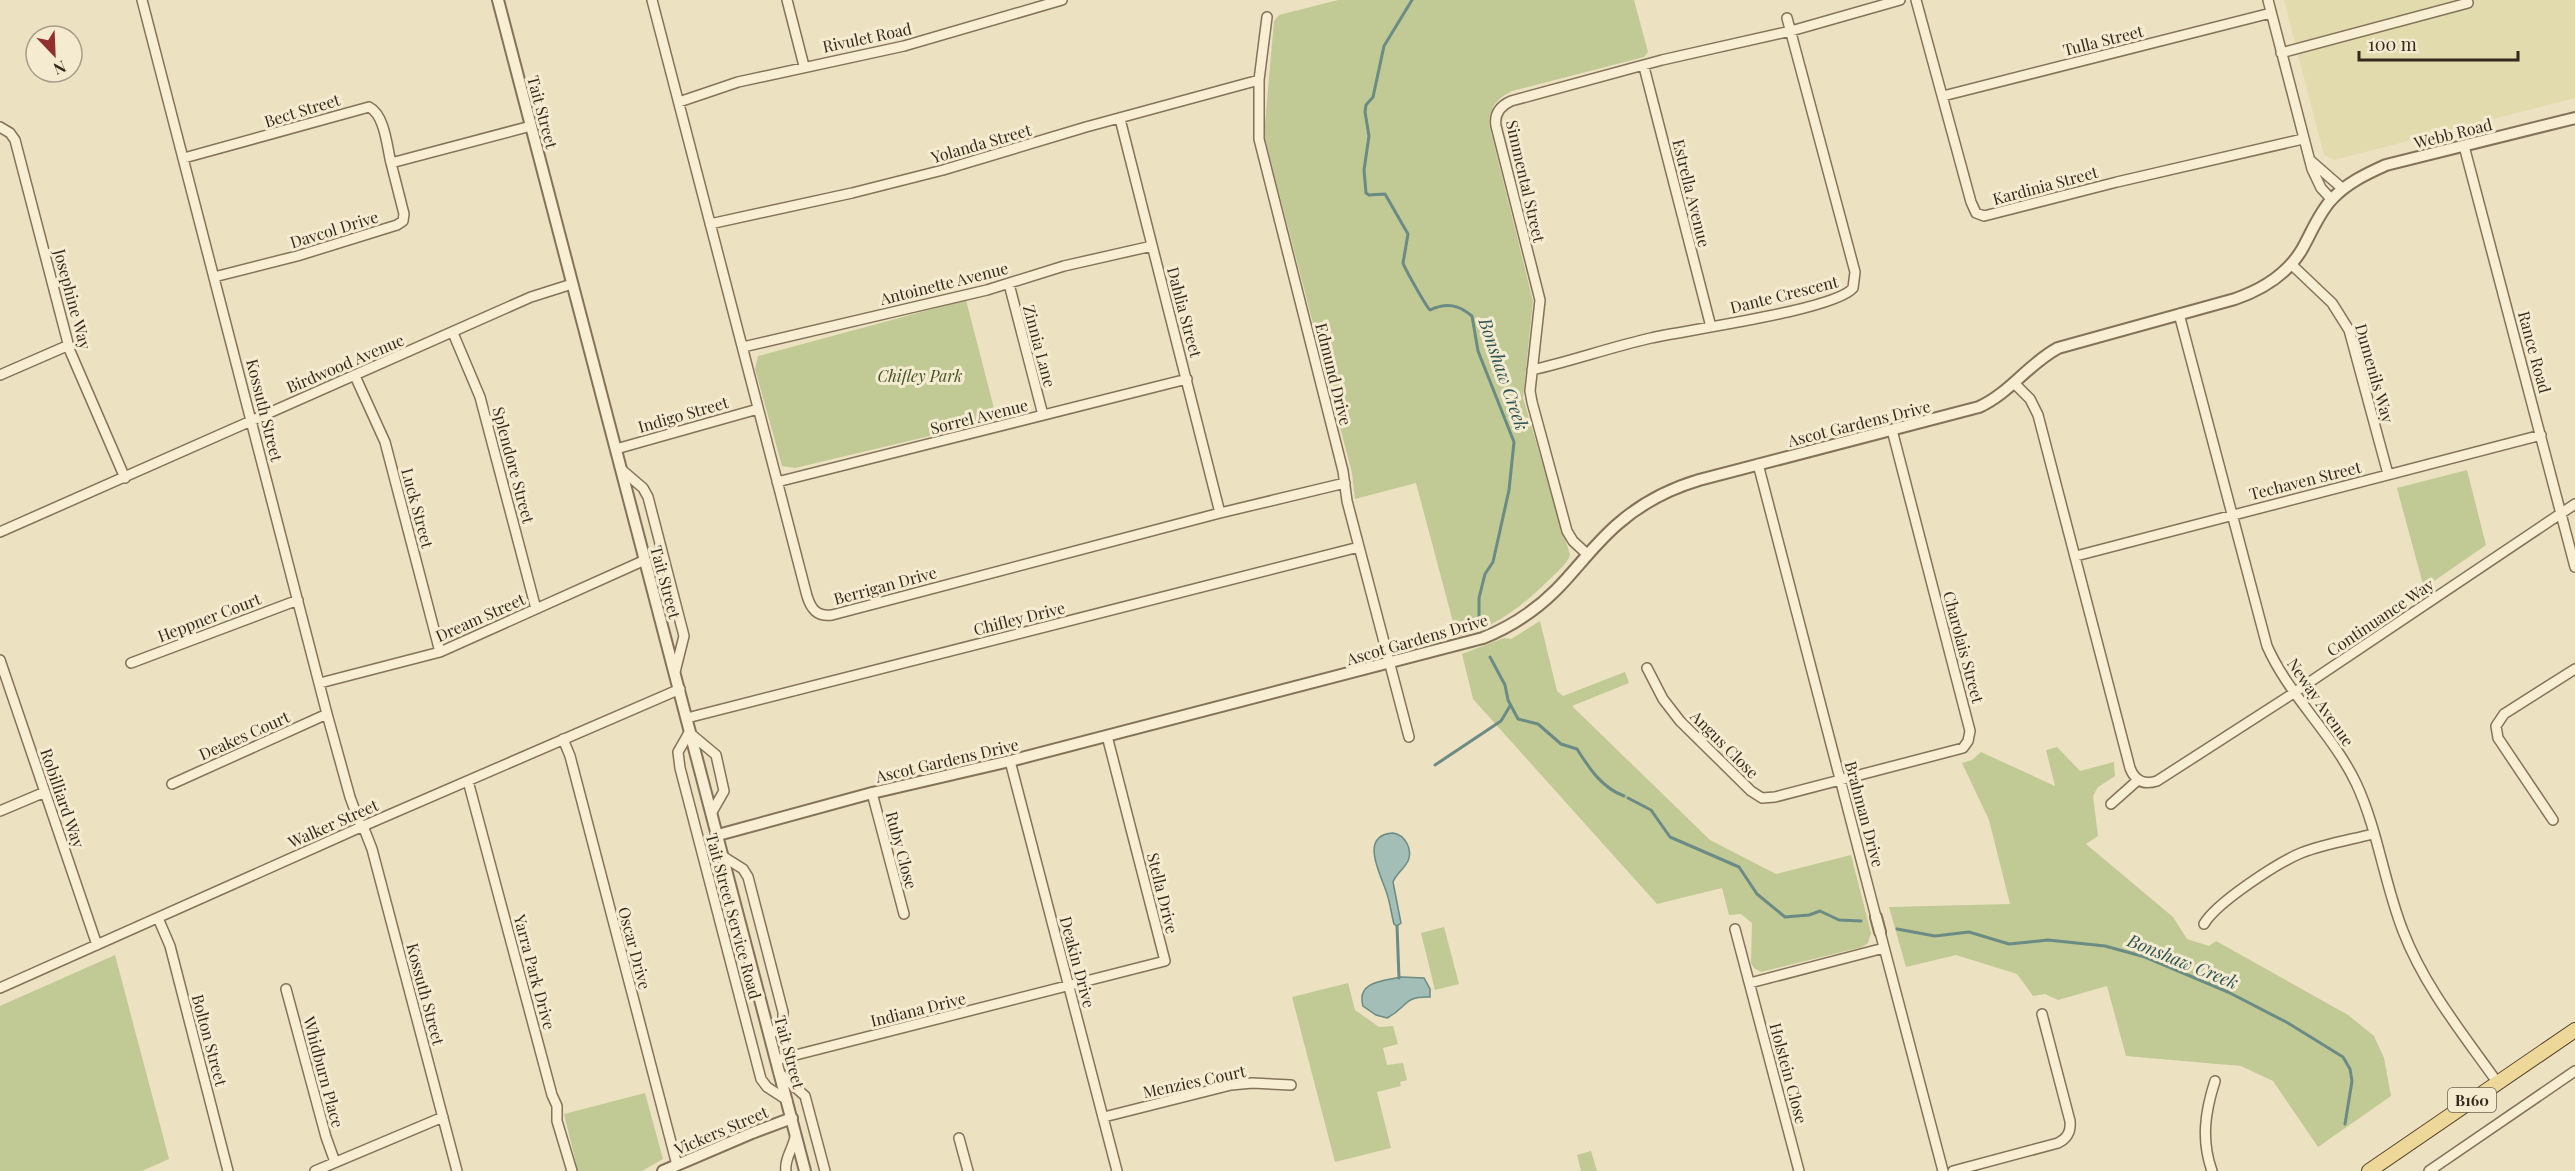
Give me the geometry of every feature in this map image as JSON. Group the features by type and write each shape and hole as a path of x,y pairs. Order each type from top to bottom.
{"main road":[{"name":"B160","path":"2369,1171 2575,1030"}],"street":[{"name":"Kossuth Street","path":"142,0 327,714 350,797 372,849 457,1171"},
{"name":"Tait Street","path":"498,0 805,1171"},
{"name":"Berrigan Drive","path":"652,0 809,603 814,611 824,615 1345,483"},
{"path":"787,0 804,66"},
{"name":"Rivulet Road","path":"679,102 738,82 904,46 1062,0"},
{"name":"Simmental Street","path":"1588,555 1573,541 1567,531 1532,402 1532,370 1540,300 1496,126 1497,113 1503,105 1511,101 1644,67 1661,56 1791,31 1900,0"},
{"name":"Kardinia Street","path":"1916,0 1971,202 1976,213 1984,216 2117,182 2303,139"},
{"path":"2268,0 2303,139 2317,182 2332,200"},
{"path":"2281,53 2468,3 2467,0"},
{"name":"Tulla Street","path":"1944,96 2271,13"},
{"name":"Edmund Drive","path":"1268,17 1259,80 1259,140 1408,737"},
{"path":"1787,18 1791,31"},
{"name":"Dante Crescent","path":"1532,370 1609,348 1839,297 1851,291 1855,285 1855,272 1791,31"},
{"name":"Estrella Avenue","path":"1644,67 1711,327"},
{"name":"Yolanda Street","path":"710,224 852,193 943,170 1259,80"},
{"name":"Bect Street","path":"184,158 369,107 378,115 392,163"},
{"name":"Webb Road","path":"2332,200 2343,189 2369,172 2386,165 2575,118"},
{"name":"Dahlia Street","path":"1120,119 1220,513"},
{"path":"392,163 531,126"},
{"name":"Josephine Way","path":"0,128 10,133 16,142 69,345 125,478"},
{"name":"Rance Road","path":"2464,146 2575,567"},
{"path":"2309,156 2319,169 2343,189"},
{"name":"Davcol Drive","path":"214,277 309,252 401,223 403,211 392,163"},
{"name":"Ascot Gardens Drive","path":"718,835 872,793 1010,761 1474,641 1505,628 1544,601 1618,524 1660,495 1687,483 1979,407 1999,395 2036,362 2058,348 2248,294 2262,287 2291,264 2332,200"},
{"name":"Antoinette Avenue","path":"743,347 1009,284 1064,266 1152,246"},
{"name":"Dumenils Way","path":"2291,264 2332,303 2349,330 2388,474"},
{"name":"Birdwood Avenue","path":"0,532 531,297 572,284"},
{"name":"Zinnia Lane","path":"1009,284 1043,415"},
{"name":"Neway Avenue","path":"2179,314 2263,635 2275,663 2342,758 2357,785 2398,920 2412,952 2429,984 2497,1082"},
{"name":"Splendore Street","path":"453,333 480,397 536,609"},
{"path":"0,375 69,345"},
{"name":"Luck Street","path":"355,376 386,442 440,652"},
{"name":"Sorrel Avenue","path":"777,482 1187,378"},
{"path":"2014,383 2030,399 2038,415 2130,768 2138,780 2110,804"},
{"name":"Indigo Street","path":"616,448 758,409"},
{"name":"Charolais Street","path":"1841,781 1958,750 1967,743 1970,736 1892,430"},
{"name":"Techaven Street","path":"2076,556 2541,435"},
{"name":"Brahman Drive","path":"1758,464 1943,1171"},
{"path":"622,470 643,488 648,497 684,636 675,672"},
{"name":"Continuance Way","path":"2138,780 2147,783 2157,781 2294,693 2575,504"},
{"name":"Chifley Drive","path":"687,718 1359,547"},
{"name":"Dream Street","path":"320,683 440,652 645,560"},
{"name":"Heppner Court","path":"131,663 298,600"},
{"name":"Robilliard Way","path":"0,660 97,945"},
{"name":"Angus Close","path":"1647,668 1663,699 1680,721 1759,796 1775,797 1841,781"},
{"path":"2553,820 2498,738 2496,726 2504,714 2575,669"},
{"name":"Walker Street","path":"0,988 362,827 680,690"},
{"name":"Deakes Court","path":"172,784 327,714"},
{"name":"Tait Street Service Road","path":"712,812 724,791 717,759 712,750 691,732 678,752 680,768 761,1079 765,1086 787,1100"},
{"name":"Stella Drive","path":"1068,987 1165,961 1107,736"},
{"name":"Oscar Drive","path":"563,739 572,765 677,1165"},
{"name":"Deakin Drive","path":"1010,761 1117,1171"},
{"name":"Yarra Park Drive","path":"468,781 552,1095 557,1106 557,1121 572,1171"},
{"path":"0,811 45,792"},
{"name":"Ruby Close","path":"872,793 903,914"},
{"path":"2204,924 2228,899 2298,855 2373,834"},
{"name":"Tait Street Service Road","path":"724,857 746,874 766,945 784,1018 783,1023 770,1035"},
{"name":"Bolton Street","path":"158,918 170,946 228,1171"},
{"name":"Holstein Close","path":"1735,928 1799,1171"},
{"path":"1750,982 1884,948"},
{"name":"Indiana Drive","path":"776,1060 1068,987"},
{"name":"Whidburn Place","path":"286,989 326,1137 335,1162"},
{"path":"1953,1171 2058,1143 2068,1135 2070,1121 2042,1014"},
{"path":"2430,1171 2575,1071"},
{"path":"779,1073 805,1098 825,1171"},
{"path":"2212,1171 2206,1149 2204,1126 2215,1082"},
{"name":"Menzies Court","path":"1104,1117 1236,1084 1291,1085"},
{"path":"315,1171 442,1117"},
{"name":"Vickers Street","path":"663,1171 792,1118"},
{"path":"786,1171 785,1164 792,1150 795,1133"},
{"path":"959,1138 968,1171"}],"shaded area":[{"path":"2284,0 2575,0 2575,98 2334,160 2324,155"}],"green space":[{"path":"1338,0 1634,0 1648,52 1644,57 1512,91 1501,97 1491,110 1490,128 1533,301 1523,398 1570,555 1560,569 1520,606 1484,628 1457,637 1416,483 1355,499 1352,473 1264,135 1274,21 1279,15"},
{"name":"Chifley Park","path":"966,300 997,420 795,468 782,466 755,369 758,356"},
{"path":"2467,470 2486,545 2424,588 2397,488"},
{"path":"1540,621 1557,691 1563,696 1625,672 1629,683 1572,706 1710,840 1776,874 1851,855 1871,933 1868,943 1862,947 1761,972 1751,963 1752,923 1741,914 1729,915 1722,888 1657,904 1473,699 1462,654 1504,638 1511,639"},
{"path":"2057,747 2080,771 2114,762 2115,776 2098,787 2093,796 2098,836 2086,844 2173,917 2187,939 2209,946 2216,941 2348,1015 2374,1036 2384,1058 2391,1096 2318,1147 2273,1081 2241,1066 2126,1056 2107,986 2058,1000 2045,994 2033,996 2017,974 1956,955 1906,967 1889,907 2010,904 1989,820 1962,763 1972,760 1981,752 2055,786 2046,750"},
{"path":"1444,927 1459,984 1435,990 1421,933"},
{"path":"115,955 169,1159 142,1171 0,1171 0,1006"},
{"path":"1348,983 1355,1010 1379,1027 1393,1026 1398,1044 1383,1048 1387,1065 1403,1063 1407,1080 1400,1082 1401,1086 1377,1092 1391,1148 1335,1162 1292,997"},
{"path":"645,1093 663,1159 642,1171 578,1171 564,1114"},
{"path":"1591,1151 1597,1171 1581,1171 1577,1155"}],"water":[{"path":"1393,833 1401,837 1409,847 1408,861 1393,882 1401,923 1397,926 1394,924 1389,899 1374,856 1377,840 1383,835"},
{"path":"1401,977 1424,978 1430,989 1430,997 1410,1000 1387,1018 1376,1015 1363,1006 1362,998 1367,987 1380,981"}],"waterway":[{"name":"Bonshaw Creek","path":"1412,0 1384,46 1373,97 1366,105 1369,136 1364,170 1366,193 1369,195 1385,194 1408,234 1403,263 1430,310 1447,305 1462,309 1472,316 1478,351 1514,442 1509,490 1493,562 1485,574 1479,598 1479,617"},
{"name":"Bonshaw Creek","path":"1490,657 1505,685 1508,700 1518,719 1538,724 1561,744 1577,749 1603,783 1624,796"},
{"path":"1435,765 1501,721 1510,706"},
{"name":"Bonshaw Creek","path":"1628,798 1651,810 1670,837 1739,867 1757,894 1785,917 1809,915 1820,911 1839,920 1861,921"},
{"path":"1397,926 1399,978"},
{"name":"Bonshaw Creek","path":"1897,929 1935,936 1969,932 2009,944 2048,940 2105,946 2145,957 2228,992 2288,1023 2343,1057 2350,1069 2352,1081 2345,1124"}]}
